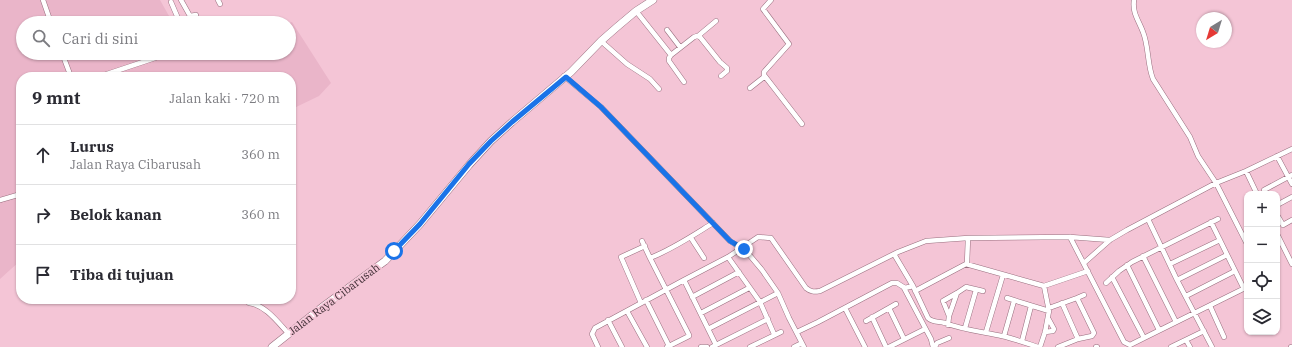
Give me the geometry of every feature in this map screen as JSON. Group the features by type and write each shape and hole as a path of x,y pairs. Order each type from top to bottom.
{"main road":[{"name":"Jalan Raya Cibarusah","path":"271,347 385,261 420,224 455,180 491,141 568,74 601,41 651,0"},
{"name":"Jalan Raya Cibarusah","path":"578,64 610,31 635,10 651,0"},
{"name":"Jalan Raya Cibarusah","path":"271,347 287,332 384,260 419,223 449,185 482,148 510,120 568,74"}],"street":[{"path":"43,0 49,16"},
{"path":"181,0 190,16 196,15"},
{"path":"750,88 764,77 764,72 789,44 763,9 771,0"},
{"path":"1134,0 1134,13 1146,41 1150,71 1153,79 1190,137 1198,156 1216,184 1244,238"},
{"path":"172,1 177,16"},
{"path":"636,11 671,55"},
{"path":"684,82 669,61 669,58 680,47 694,37 698,36 716,21"},
{"path":"668,30 680,47"},
{"path":"698,36 727,68 721,76"},
{"path":"601,41 627,64 650,79 659,89"},
{"path":"65,60 69,72"},
{"path":"113,72 149,60"},
{"path":"568,74 712,223 733,243 746,246"},
{"path":"764,77 802,124"},
{"path":"1084,263 1110,240 1148,219 1216,184 1292,149"},
{"path":"1276,156 1290,176 1292,184"},
{"path":"1246,171 1256,191"},
{"path":"1264,191 1290,176"},
{"path":"0,200 16,195"},
{"path":"1280,203 1292,197"},
{"path":"1148,219 1177,280 1212,347"},
{"path":"1106,283 1127,265 1218,219"},
{"path":"1280,221 1282,225 1292,220"},
{"path":"1211,222 1235,271 1244,285"},
{"path":"650,258 670,250 691,238 712,223"},
{"path":"598,347 592,332 595,328 665,289 728,257 758,237 771,238 806,288 809,291 814,292 820,291 894,254 926,241 968,238 1070,237 1110,240"},
{"path":"1070,237 1124,342 1131,346 1159,330 1195,314 1244,289"},
{"path":"691,238 704,258"},
{"path":"967,264 968,238"},
{"path":"1170,264 1220,240"},
{"path":"1280,240 1292,264"},
{"path":"642,241 689,334 689,336 668,346 621,257 644,246"},
{"path":"746,246 746,251 758,264 778,293 803,345 794,347"},
{"path":"894,254 914,289 928,318 932,321 1004,336 1039,347 1045,332 1049,309 1044,286"},
{"path":"1177,280 1228,255"},
{"path":"1144,256 1176,322"},
{"path":"728,257 760,302 774,334"},
{"path":"904,288 914,289 959,266 967,264 1044,286 1049,286 1088,271"},
{"path":"1127,265 1159,330"},
{"path":"1186,296 1235,271"},
{"path":"692,297 739,272"},
{"path":"986,332 1003,275"},
{"path":"1112,277 1144,338"},
{"path":"684,280 701,313 714,346 768,319"},
{"path":"797,332 892,283 897,283 904,288 934,347 937,343 949,338"},
{"path":"701,313 749,288"},
{"path":"950,316 943,301 966,288 983,291"},
{"path":"965,328 976,290"},
{"path":"708,329 778,293"},
{"path":"948,325 957,293"},
{"path":"1007,298 1031,306 1049,309 1084,295"},
{"path":"1058,347 1078,339 1092,336 1094,333 1077,298"},
{"path":"1004,336 1014,300"},
{"path":"1062,303 1078,339"},
{"path":"254,304 264,309 287,332"},
{"path":"866,321 896,304"},
{"path":"1022,341 1031,306"},
{"path":"1210,306 1224,337"},
{"path":"845,308 865,347"},
{"path":"889,308 904,339"},
{"path":"627,310 647,347"},
{"path":"872,318 888,347 925,329"},
{"path":"1045,332 1053,331 1054,329 1048,318"},
{"path":"608,320 622,347"},
{"path":"1171,347 1204,331"},
{"path":"752,346 780,332"},
{"path":"1186,340 1190,347"},
{"path":"701,347 707,347"}],"shaded area":[{"path":"0,0 160,0 169,16 16,16 16,60 296,60 296,28 331,83 319,96 296,107 296,72 16,72 16,265 0,279"}],"route":[{"path":"394,251 420,224 450,186 491,141 566,77 601,107 730,241 744,249"}]}
